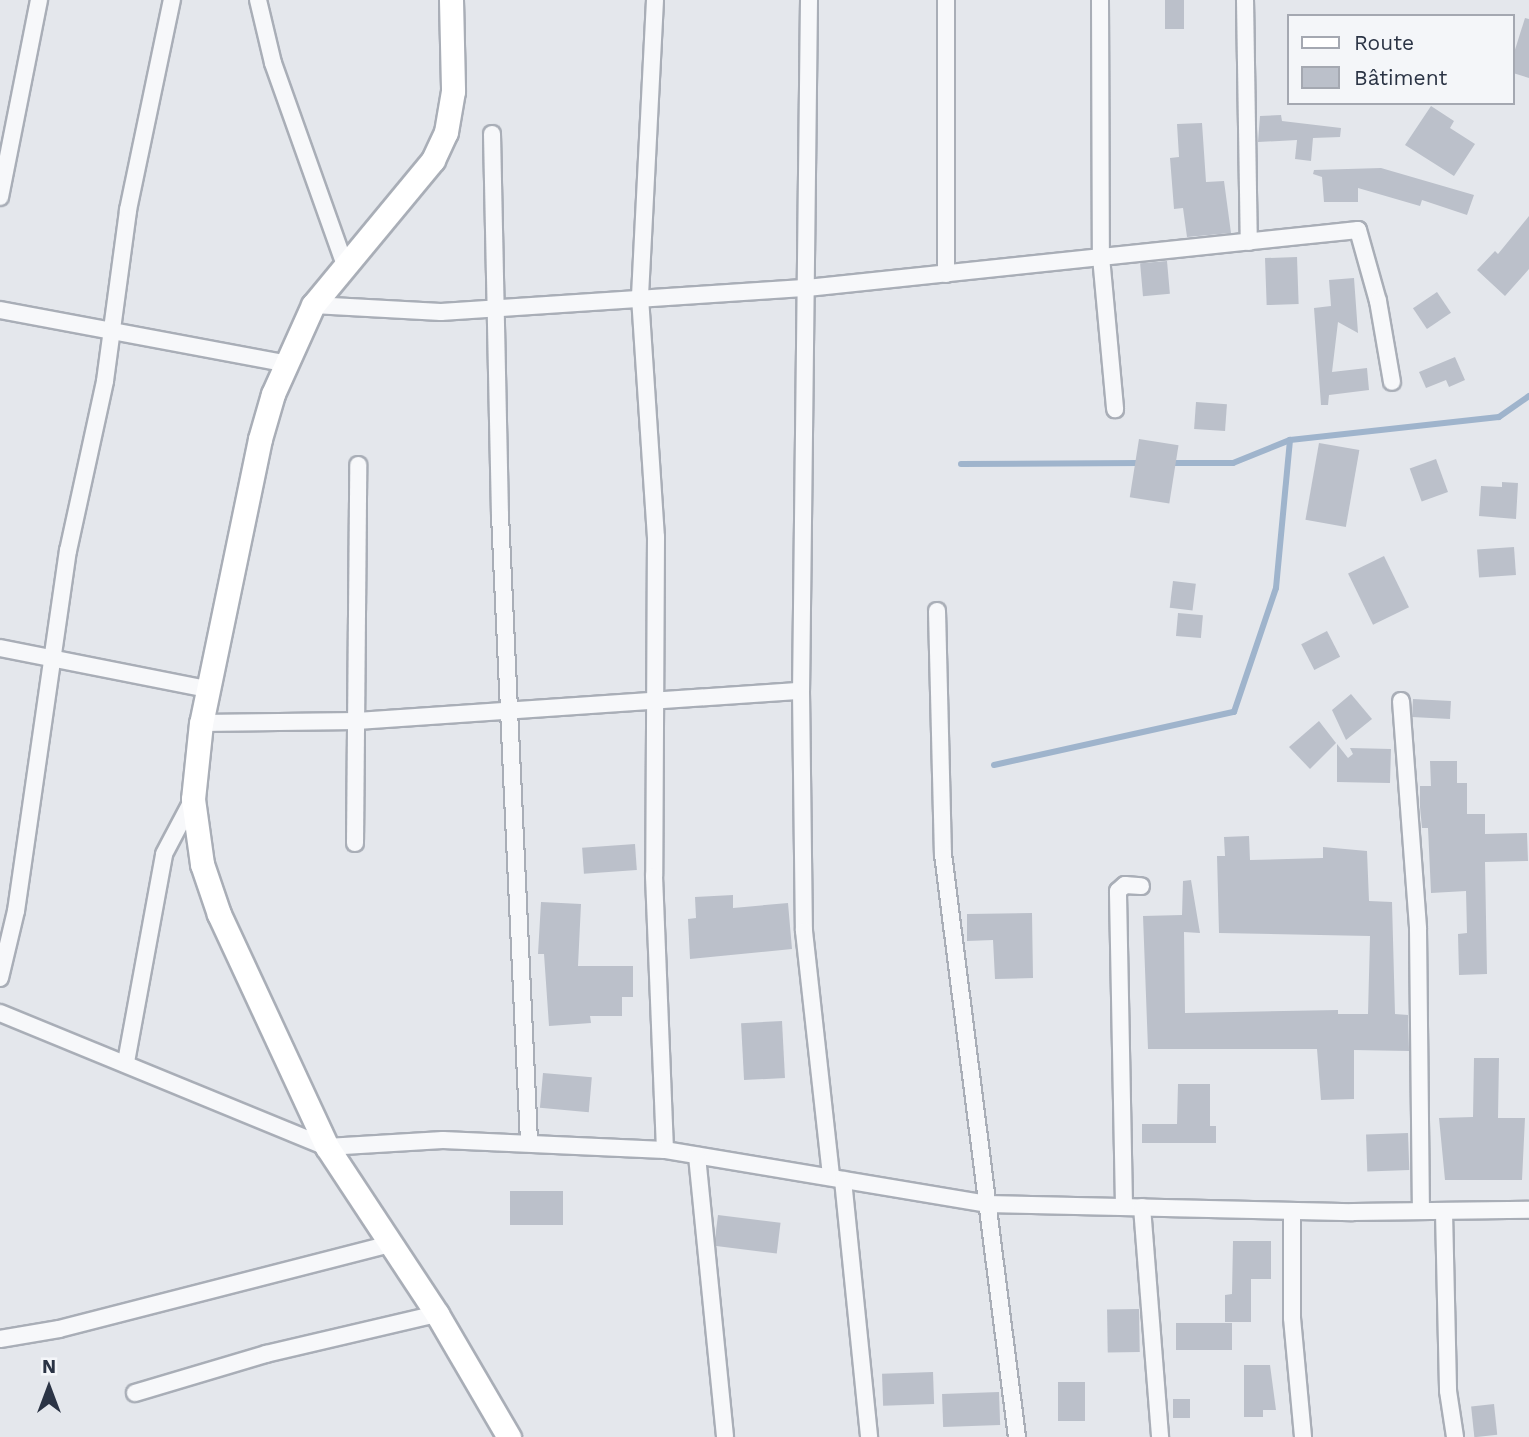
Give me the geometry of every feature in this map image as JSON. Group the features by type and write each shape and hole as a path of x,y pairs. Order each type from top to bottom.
{"street":[{"path":"0,197 39,0"},
{"path":"0,978 16,911 68,551 111,330 128,210 172,0"},
{"path":"258,0 273,63 345,265"},
{"path":"451,0 453,91 446,132 433,160 313,305 284,363 260,439 201,723 193,799 202,864 228,937 327,1147 437,1314 509,1437"},
{"path":"655,0 640,297 656,537 658,699 654,876 665,1150"},
{"path":"809,0 801,691 804,931 869,1437"},
{"path":"946,0 946,274"},
{"path":"1101,0 1101,257 1115,410"},
{"path":"1245,0 1250,242"},
{"path":"492,134 507,711 529,1140"},
{"path":"313,305 441,312 807,288 1358,230 1378,301 1392,382"},
{"path":"0,310 284,363"},
{"path":"355,843 358,465"},
{"path":"937,611 943,854 1017,1437"},
{"path":"0,648 52,661 208,689"},
{"path":"201,723 357,721 801,691"},
{"path":"1401,701 1418,929 1421,1211"},
{"path":"126,1062 164,854 193,799"},
{"path":"1124,1206 1118,891 1125,885 1141,886"},
{"path":"0,1013 126,1062 327,1147 443,1139 529,1140 665,1150 837,1178 929,1198 987,1204 1292,1211 1529,1210"},
{"path":"697,1156 725,1437"},
{"path":"1142,1207 1160,1437"},
{"path":"1292,1211 1293,1318 1303,1437"},
{"path":"1444,1212 1448,1391 1455,1437"},
{"path":"0,1339 60,1329 391,1244"},
{"path":"135,1393 267,1354 437,1314"}],"building":[{"path":"1165,0 1184,0 1184,29 1165,29"},
{"path":"1525,18 1529,19 1529,78 1515,74 1515,50"},
{"path":"1431,106 1454,121 1450,128 1475,144 1454,176 1405,145"},
{"path":"1281,115 1282,121 1341,128 1340,137 1313,138 1311,161 1295,159 1297,140 1258,142 1260,116"},
{"path":"1202,123 1206,182 1224,181 1231,233 1187,237 1183,208 1174,209 1170,158 1179,157 1177,124"},
{"path":"1381,168 1474,195 1467,215 1422,200 1420,206 1358,188 1358,202 1324,202 1322,177 1313,174 1314,170"},
{"path":"1529,216 1529,269 1505,296 1477,270 1495,251 1498,254"},
{"path":"1297,257 1299,304 1267,305 1265,258"},
{"path":"1167,261 1170,294 1143,296 1140,263"},
{"path":"1354,278 1358,333 1338,322 1332,372 1367,368 1369,390 1329,395 1328,405 1321,405 1314,308 1331,306 1329,280"},
{"path":"1437,292 1451,313 1427,329 1413,308"},
{"path":"1455,357 1465,380 1449,387 1446,380 1426,388 1419,372"},
{"path":"1196,402 1227,404 1225,431 1194,429"},
{"path":"1139,439 1179,445 1169,504 1130,497"},
{"path":"1319,443 1359,450 1346,527 1305,520"},
{"path":"1436,459 1448,492 1422,501 1410,469"},
{"path":"1502,482 1518,483 1516,519 1479,516 1481,486 1502,487"},
{"path":"1514,547 1516,575 1479,578 1477,550"},
{"path":"1384,556 1409,607 1373,625 1348,574"},
{"path":"1173,581 1196,584 1193,611 1170,608"},
{"path":"1178,613 1203,615 1201,638 1176,636"},
{"path":"1327,631 1340,657 1314,670 1301,644"},
{"path":"1351,694 1372,719 1346,740 1332,710"},
{"path":"1413,699 1451,701 1450,719 1412,717"},
{"path":"1319,721 1336,743 1310,769 1289,747"},
{"path":"1337,744 1348,758 1353,754 1350,748 1391,749 1390,783 1337,782"},
{"path":"1430,761 1457,761 1457,783 1467,783 1467,814 1485,814 1485,834 1527,833 1528,861 1485,862 1487,974 1459,975 1458,934 1467,933 1466,891 1431,893 1428,828 1422,828 1420,807 1420,786 1431,786"},
{"path":"1249,836 1250,860 1323,858 1323,847 1367,851 1369,901 1392,902 1395,1014 1408,1015 1409,1051 1354,1050 1354,1099 1321,1100 1317,1049 1148,1049 1143,916 1182,915 1183,881 1191,880 1200,933 1184,932 1185,1013 1338,1010 1338,1014 1368,1014 1370,936 1219,933 1217,856 1225,856 1224,837"},
{"path":"635,844 637,870 584,874 582,848"},
{"path":"733,895 733,908 788,903 792,949 690,959 688,919 696,918 695,897"},
{"path":"541,902 581,904 578,966 633,966 633,997 622,997 622,1016 590,1016 591,1023 549,1026 544,954 538,954"},
{"path":"1032,913 1033,978 995,979 993,940 967,941 967,914"},
{"path":"782,1021 785,1078 744,1080 741,1023"},
{"path":"1474,1058 1499,1058 1498,1118 1525,1118 1522,1180 1445,1180 1439,1118 1473,1117"},
{"path":"543,1073 592,1077 589,1112 540,1108"},
{"path":"1178,1084 1210,1084 1210,1126 1216,1126 1216,1143 1142,1143 1142,1124 1177,1124"},
{"path":"1408,1133 1409,1170 1367,1171 1366,1134"},
{"path":"510,1191 563,1191 563,1225 510,1225"},
{"path":"718,1215 781,1223 777,1253 714,1246"},
{"path":"1233,1241 1271,1241 1271,1279 1251,1279 1251,1322 1225,1322 1225,1295 1232,1294"},
{"path":"1139,1309 1140,1352 1108,1353 1107,1310"},
{"path":"1176,1323 1232,1323 1232,1350 1176,1350"},
{"path":"1244,1365 1270,1365 1276,1410 1263,1410 1263,1417 1244,1417"},
{"path":"933,1372 934,1404 883,1406 882,1374"},
{"path":"1058,1382 1085,1382 1085,1421 1058,1421"},
{"path":"999,1392 1000,1425 943,1427 942,1394"},
{"path":"1173,1399 1190,1399 1190,1418 1173,1418"},
{"path":"1494,1404 1497,1435 1474,1437 1471,1406"}],"waterway":[{"path":"1169,463 1233,463 1290,440 1499,417 1529,396"},
{"path":"994,765 1234,712 1276,588 1290,440"},
{"path":"961,464 1141,463"}]}
